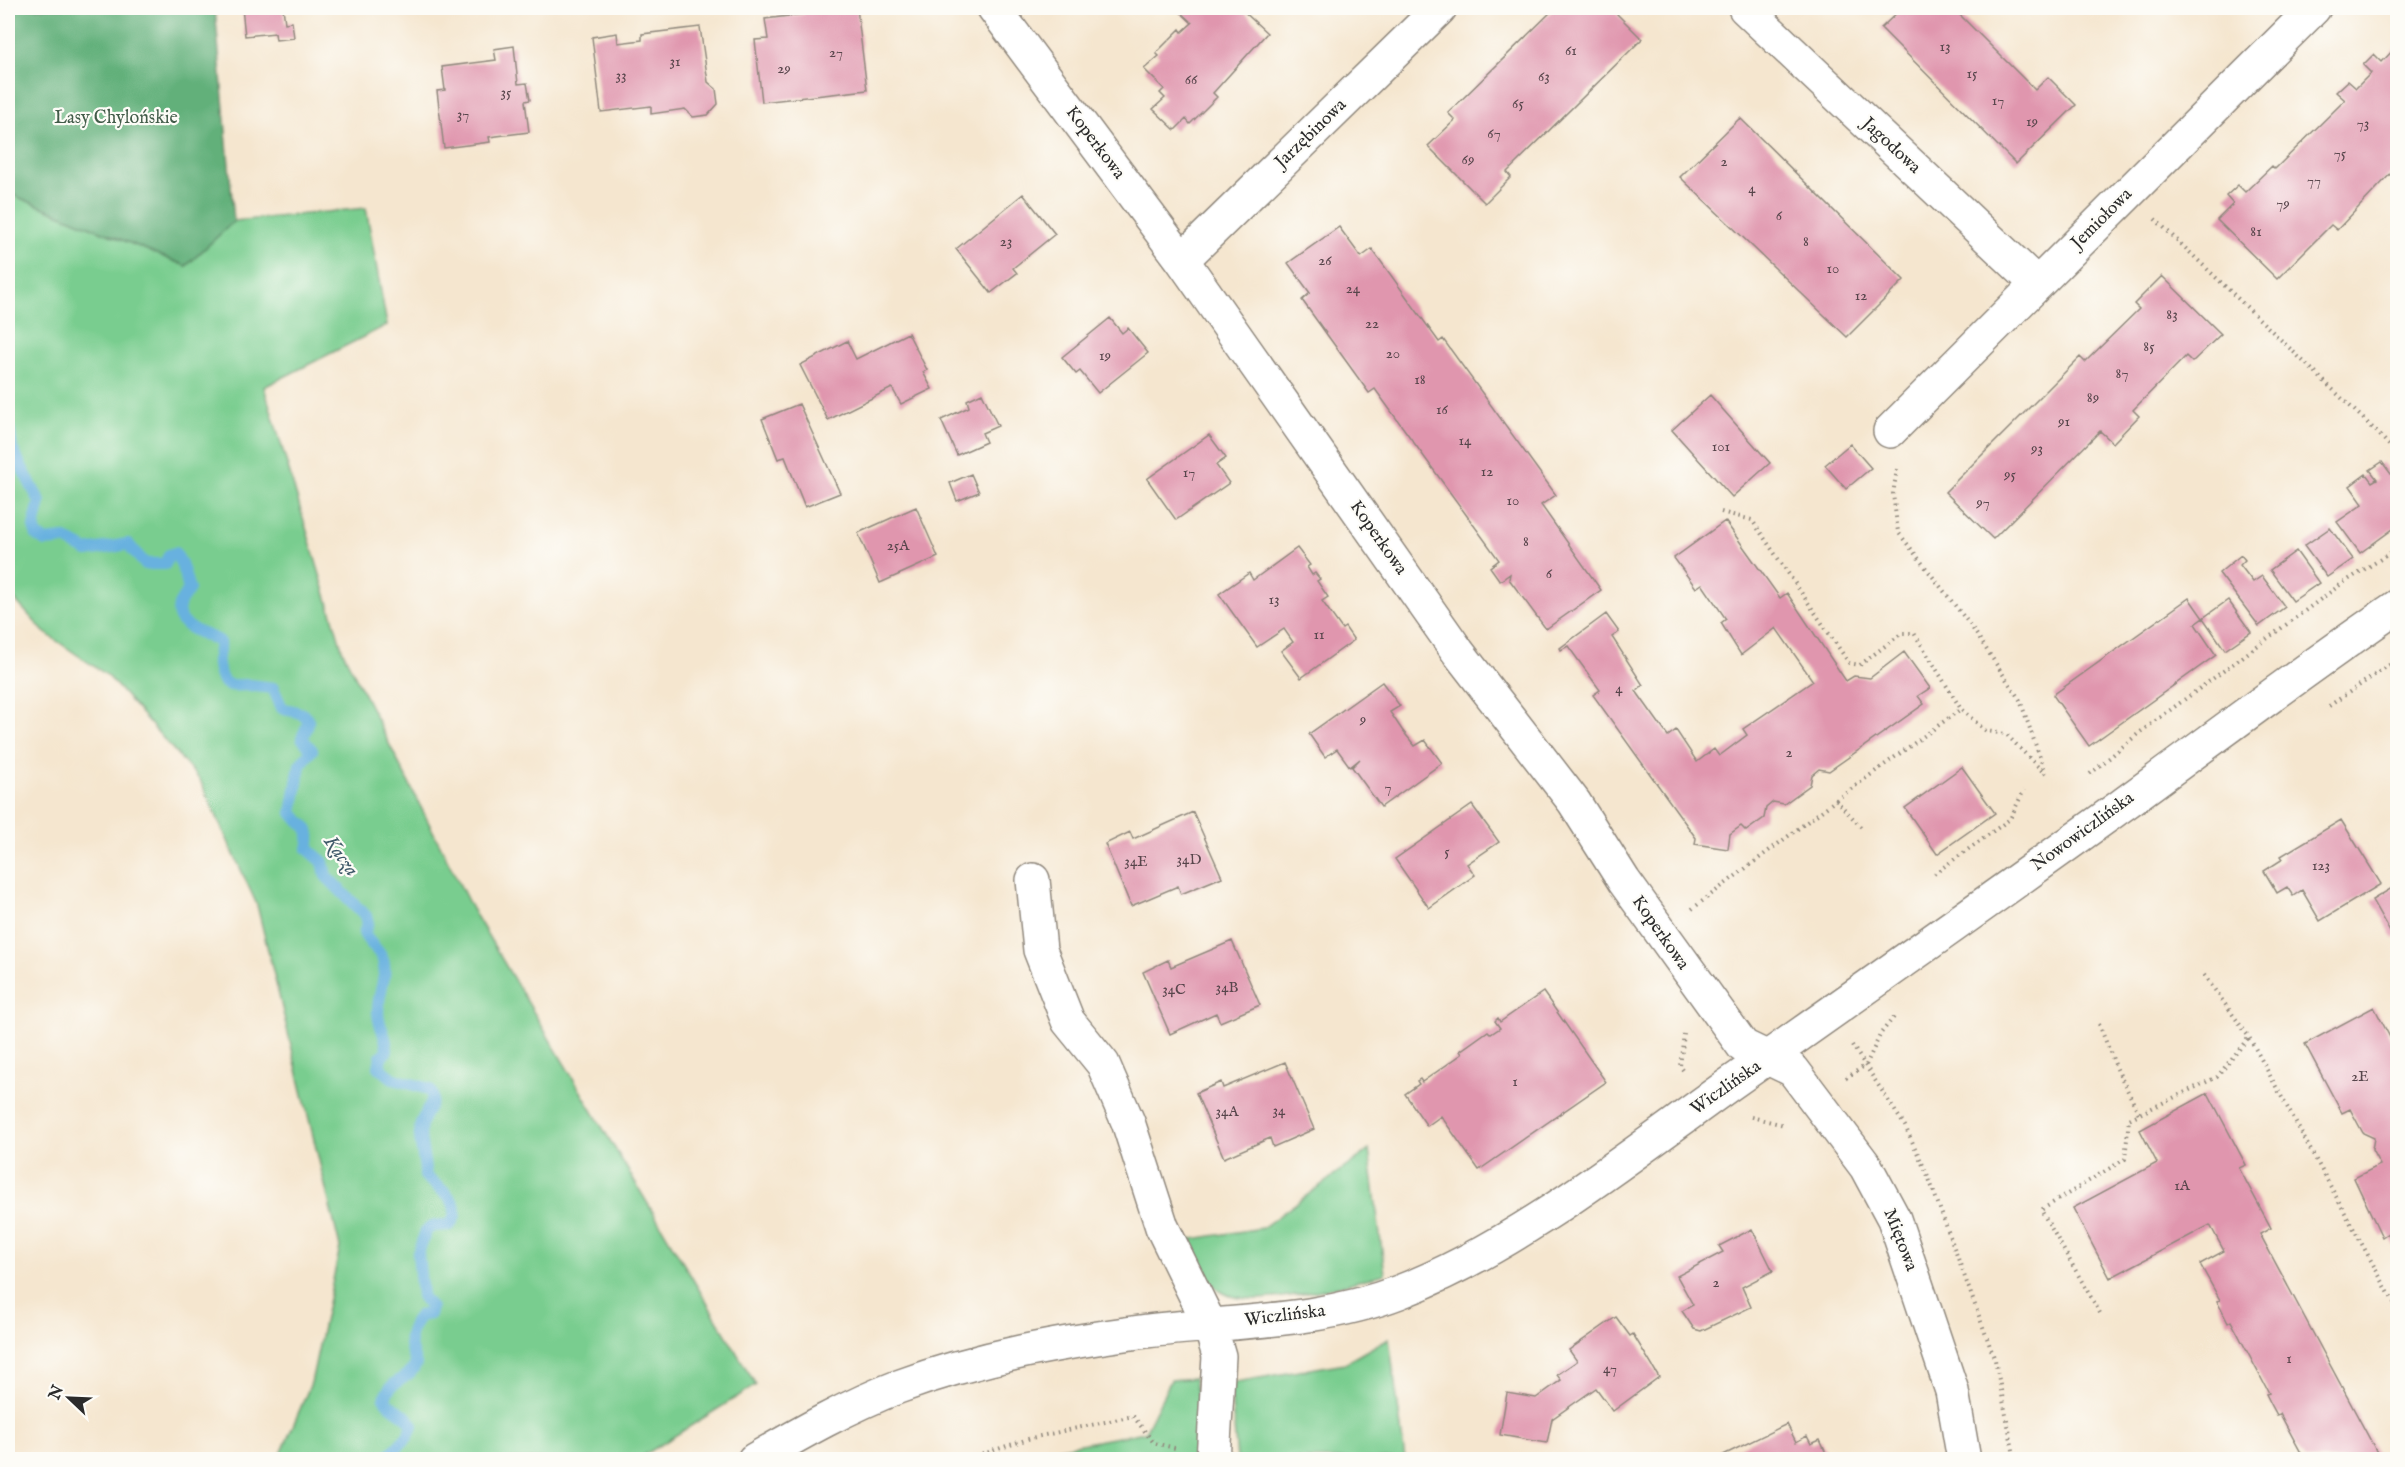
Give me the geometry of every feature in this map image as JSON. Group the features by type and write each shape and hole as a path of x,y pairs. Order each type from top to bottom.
{"street":[{"name":"Koperkowa","path":"994,8 1182,260 1451,642 1574,802 1624,881 1700,989 1743,1046 1768,1058"},
{"name":"Jarzębinowa","path":"1182,260 1440,8"},
{"name":"Jagodowa","path":"1744,8 2037,284"},
{"name":"Jemiołowa","path":"1890,431 2314,8"},
{"name":"Nowowiczlińska","path":"1768,1058 2397,606"},
{"path":"1033,880 1041,950 1068,1021 1103,1064 1128,1122 1162,1227 1210,1325 1219,1356 1213,1454"},
{"name":"Wiczlińska","path":"754,1460 825,1420 896,1388 963,1365 1041,1347 1146,1331 1314,1314 1355,1306 1401,1292 1490,1248 1586,1186 1768,1058"},
{"name":"Miętowa","path":"1768,1058 1793,1070 1816,1099 1866,1167 1894,1219 1952,1391 1964,1460"}],"path":[{"path":"2128,192 2377,432 2397,455"},
{"path":"1721,512 1752,520 1849,663 1860,665 1902,633 1914,633 1961,709 1986,730 2006,734 2046,775 2020,700 1971,626 1898,532 1893,495 1899,451 1890,431"},
{"path":"2090,774 2139,733 2340,585 2397,548"},
{"path":"1697,906 1836,800 1961,709"},
{"path":"1934,874 2010,819 2024,790"},
{"path":"1836,800 1863,829"},
{"path":"2204,975 2249,1037 2397,1310"},
{"path":"2099,1024 2116,1067 2139,1114"},
{"path":"1680,1066 1684,1037"},
{"path":"2100,1313 2041,1210 2125,1160 2128,1119 2217,1077 2249,1037"},
{"path":"1866,1065 1905,1126 1928,1176 1995,1360 2015,1460"},
{"path":"1749,1116 1781,1124"},
{"path":"965,1460 1031,1438 1132,1416 1154,1443 1213,1454"}],"green space":[{"name":"Lasy Chylońskie","path":"8,8 215,8 234,221 186,266 8,193"},
{"path":"8,193 186,266 234,221 366,208 387,325 264,387 343,652 472,909 756,1385 638,1459 279,1459 311,1383 340,1247 257,905 200,780 108,676 44,632 8,592"},
{"path":"1369,1150 1385,1274 1302,1294 1256,1299 1237,1297 1215,1287 1201,1269 1186,1240 1262,1228"},
{"path":"1389,1338 1405,1459 1237,1459 1230,1383 1345,1363"},
{"path":"1194,1378 1198,1400 1194,1459 1000,1459 1145,1432 1171,1380"}],"building":[{"path":"242,8 283,8 285,23 292,22 294,38 276,40 275,33 245,36"},
{"path":"804,8 830,8 830,11 857,8 867,90 762,102 755,40 768,39 765,19 804,14"},
{"path":"1176,8 1240,8 1267,33 1213,93 1217,97 1190,124 1186,119 1175,130 1153,109 1165,98 1160,93 1164,89 1144,69 1159,56 1156,53 1180,29 1182,32 1192,23"},
{"path":"1555,8 1611,8 1642,39 1507,172 1511,177 1485,203 1428,146 1455,120 1448,113"},
{"path":"1902,8 1953,8 2035,90 2048,77 2076,105 2016,164 1881,28"},
{"path":"700,27 708,82 716,89 718,104 708,115 693,117 685,109 651,114 651,106 601,112 592,37 617,33 618,43 642,40 642,34"},
{"path":"514,46 518,84 527,83 530,100 525,101 529,132 489,137 490,142 444,148 437,91 445,90 442,67 496,60 494,49"},
{"path":"2397,46 2397,167 2337,230 2331,225 2277,279 2217,220 2233,204 2226,196 2238,185 2245,192 2272,166 2275,169 2345,100 2336,92 2348,81 2356,88 2371,73 2363,65 2374,54 2382,62"},
{"path":"1740,118 1904,280 1847,337 1680,177"},
{"path":"1023,194 1055,234 1013,268 1017,273 991,293 956,249"},
{"path":"1339,227 1361,257 1372,249 1439,342 1443,339 1556,495 1541,505 1601,590 1546,629 1509,579 1510,574 1500,581 1490,567 1499,560 1375,389 1369,393 1302,300 1310,293 1288,263"},
{"path":"2162,276 2221,334 2192,362 2186,356 2133,410 2139,416 2113,443 2100,431 1993,539 1945,492 2080,357 2085,362 2139,309 2134,304"},
{"path":"1110,318 1122,333 1128,328 1148,353 1098,393 1080,371 1076,374 1062,357"},
{"path":"908,333 927,370 923,372 932,389 901,404 892,388 828,420 800,365 847,341 856,359"},
{"path":"982,393 998,426 982,433 986,442 957,455 941,420 969,407 967,400"},
{"path":"1710,395 1770,463 1732,497 1672,430"},
{"path":"799,404 840,493 805,507 785,457 778,459 762,419"},
{"path":"1209,435 1226,458 1216,465 1229,483 1176,520 1147,479"},
{"path":"1850,444 1871,468 1846,489 1825,465"},
{"path":"2382,462 2397,482 2397,526 2360,553 2337,522 2363,504 2350,486 2366,474 2372,482 2377,479 2370,470"},
{"path":"971,474 979,492 957,501 950,483"},
{"path":"916,507 938,557 880,583 858,533"},
{"path":"1725,521 1780,598 1787,593 1846,681 1854,676 1870,678 1904,652 1930,688 1918,696 1924,704 1829,771 1819,769 1812,775 1810,785 1784,804 1773,802 1766,808 1764,818 1746,831 1741,826 1730,834 1728,849 1695,844 1696,838 1593,695 1600,690 1568,646 1561,650 1560,648 1606,614 1619,632 1612,637 1643,685 1636,691 1668,736 1676,730 1697,762 1714,749 1719,756 1747,735 1743,729 1813,681 1776,628 1741,655 1721,623 1726,619 1702,584 1696,588 1674,558"},
{"path":"2330,528 2353,559 2327,577 2304,546"},
{"path":"1297,548 1310,565 1307,567 1312,575 1315,573 1320,579 1317,581 1328,597 1322,601 1342,629 1345,627 1354,640 1301,678 1281,651 1293,642 1284,629 1257,647 1219,594 1249,573 1253,580"},
{"path":"2296,551 2319,583 2293,601 2270,570"},
{"path":"2241,555 2245,560 2240,565 2253,582 2262,576 2285,607 2259,626 2219,573"},
{"path":"2189,598 2203,618 2195,624 2216,655 2089,746 2053,695"},
{"path":"2228,600 2251,632 2225,650 2203,618"},
{"path":"1382,682 1400,706 1390,712 1402,730 1415,746 1425,740 1442,763 1381,807 1352,767 1360,759 1350,767 1337,749 1325,757 1309,734"},
{"path":"1962,767 1995,813 1937,854 1905,808"},
{"path":"1472,805 1499,842 1467,864 1475,875 1429,908 1395,859"},
{"path":"1193,812 1222,877 1181,894 1178,886 1131,906 1105,844 1130,832 1133,839"},
{"path":"2341,820 2381,884 2320,921 2302,890 2293,896 2287,887 2277,893 2264,871 2283,859 2281,856"},
{"path":"2397,885 2397,936 2394,939 2372,900"},
{"path":"1232,941 1260,1005 1220,1022 1216,1013 1170,1034 1143,972 1168,960 1171,967"},
{"path":"1543,992 1606,1082 1479,1170 1441,1116 1427,1126 1405,1094 1419,1084 1417,1081 1420,1079 1422,1082 1462,1054 1460,1051 1488,1031 1491,1034 1500,1028 1495,1021 1498,1018 1500,1022"},
{"path":"2374,1007 2392,1041 2397,1038 2397,1250 2388,1233 2382,1237 2354,1178 2380,1165 2372,1150 2374,1138 2363,1133 2350,1109 2342,1113 2305,1044"},
{"path":"1285,1062 1314,1129 1273,1147 1270,1138 1224,1158 1196,1093 1221,1082 1223,1088"},
{"path":"2208,1093 2246,1165 2239,1168 2271,1228 2260,1234 2381,1460 2305,1460 2280,1414 2277,1415 2271,1404 2266,1394 2269,1393 2231,1321 2228,1323 2217,1301 2220,1300 2200,1264 2224,1251 2210,1225 2110,1278 2073,1208 2157,1163 2140,1130"},
{"path":"1752,1229 1773,1271 1742,1287 1751,1307 1701,1331 1694,1329 1682,1311 1693,1305 1677,1276 1723,1252 1719,1246"},
{"path":"1616,1317 1630,1336 1633,1334 1659,1377 1613,1411 1596,1388 1552,1419 1547,1443 1500,1435 1507,1393 1536,1398 1561,1380 1557,1375 1577,1361 1569,1350"},
{"path":"1787,1424 1796,1442 1807,1436 1811,1444 1820,1440 1829,1460 1713,1460"}],"waterway":[{"name":"Kacza","path":"8,422 12,449 40,502 34,527 37,536 45,541 65,539 87,551 128,544 145,564 165,564 169,555 175,553 181,563 189,589 180,604 178,613 192,629 219,641 219,673 224,682 232,685 273,688 282,708 301,713 307,719 308,723 302,738 312,750 300,765 292,813 306,827 309,835 308,849 323,862 326,876 366,916 368,923 364,933 381,956 384,967 378,1012 387,1051 381,1057 379,1067 394,1079 429,1089 432,1093 432,1102 420,1130 425,1176 444,1191 455,1210 450,1225 432,1226 426,1231 418,1253 422,1296 431,1308 429,1314 419,1316 410,1334 410,1345 416,1364 409,1374 390,1388 385,1399 407,1418 412,1426 408,1436 385,1460"}]}
